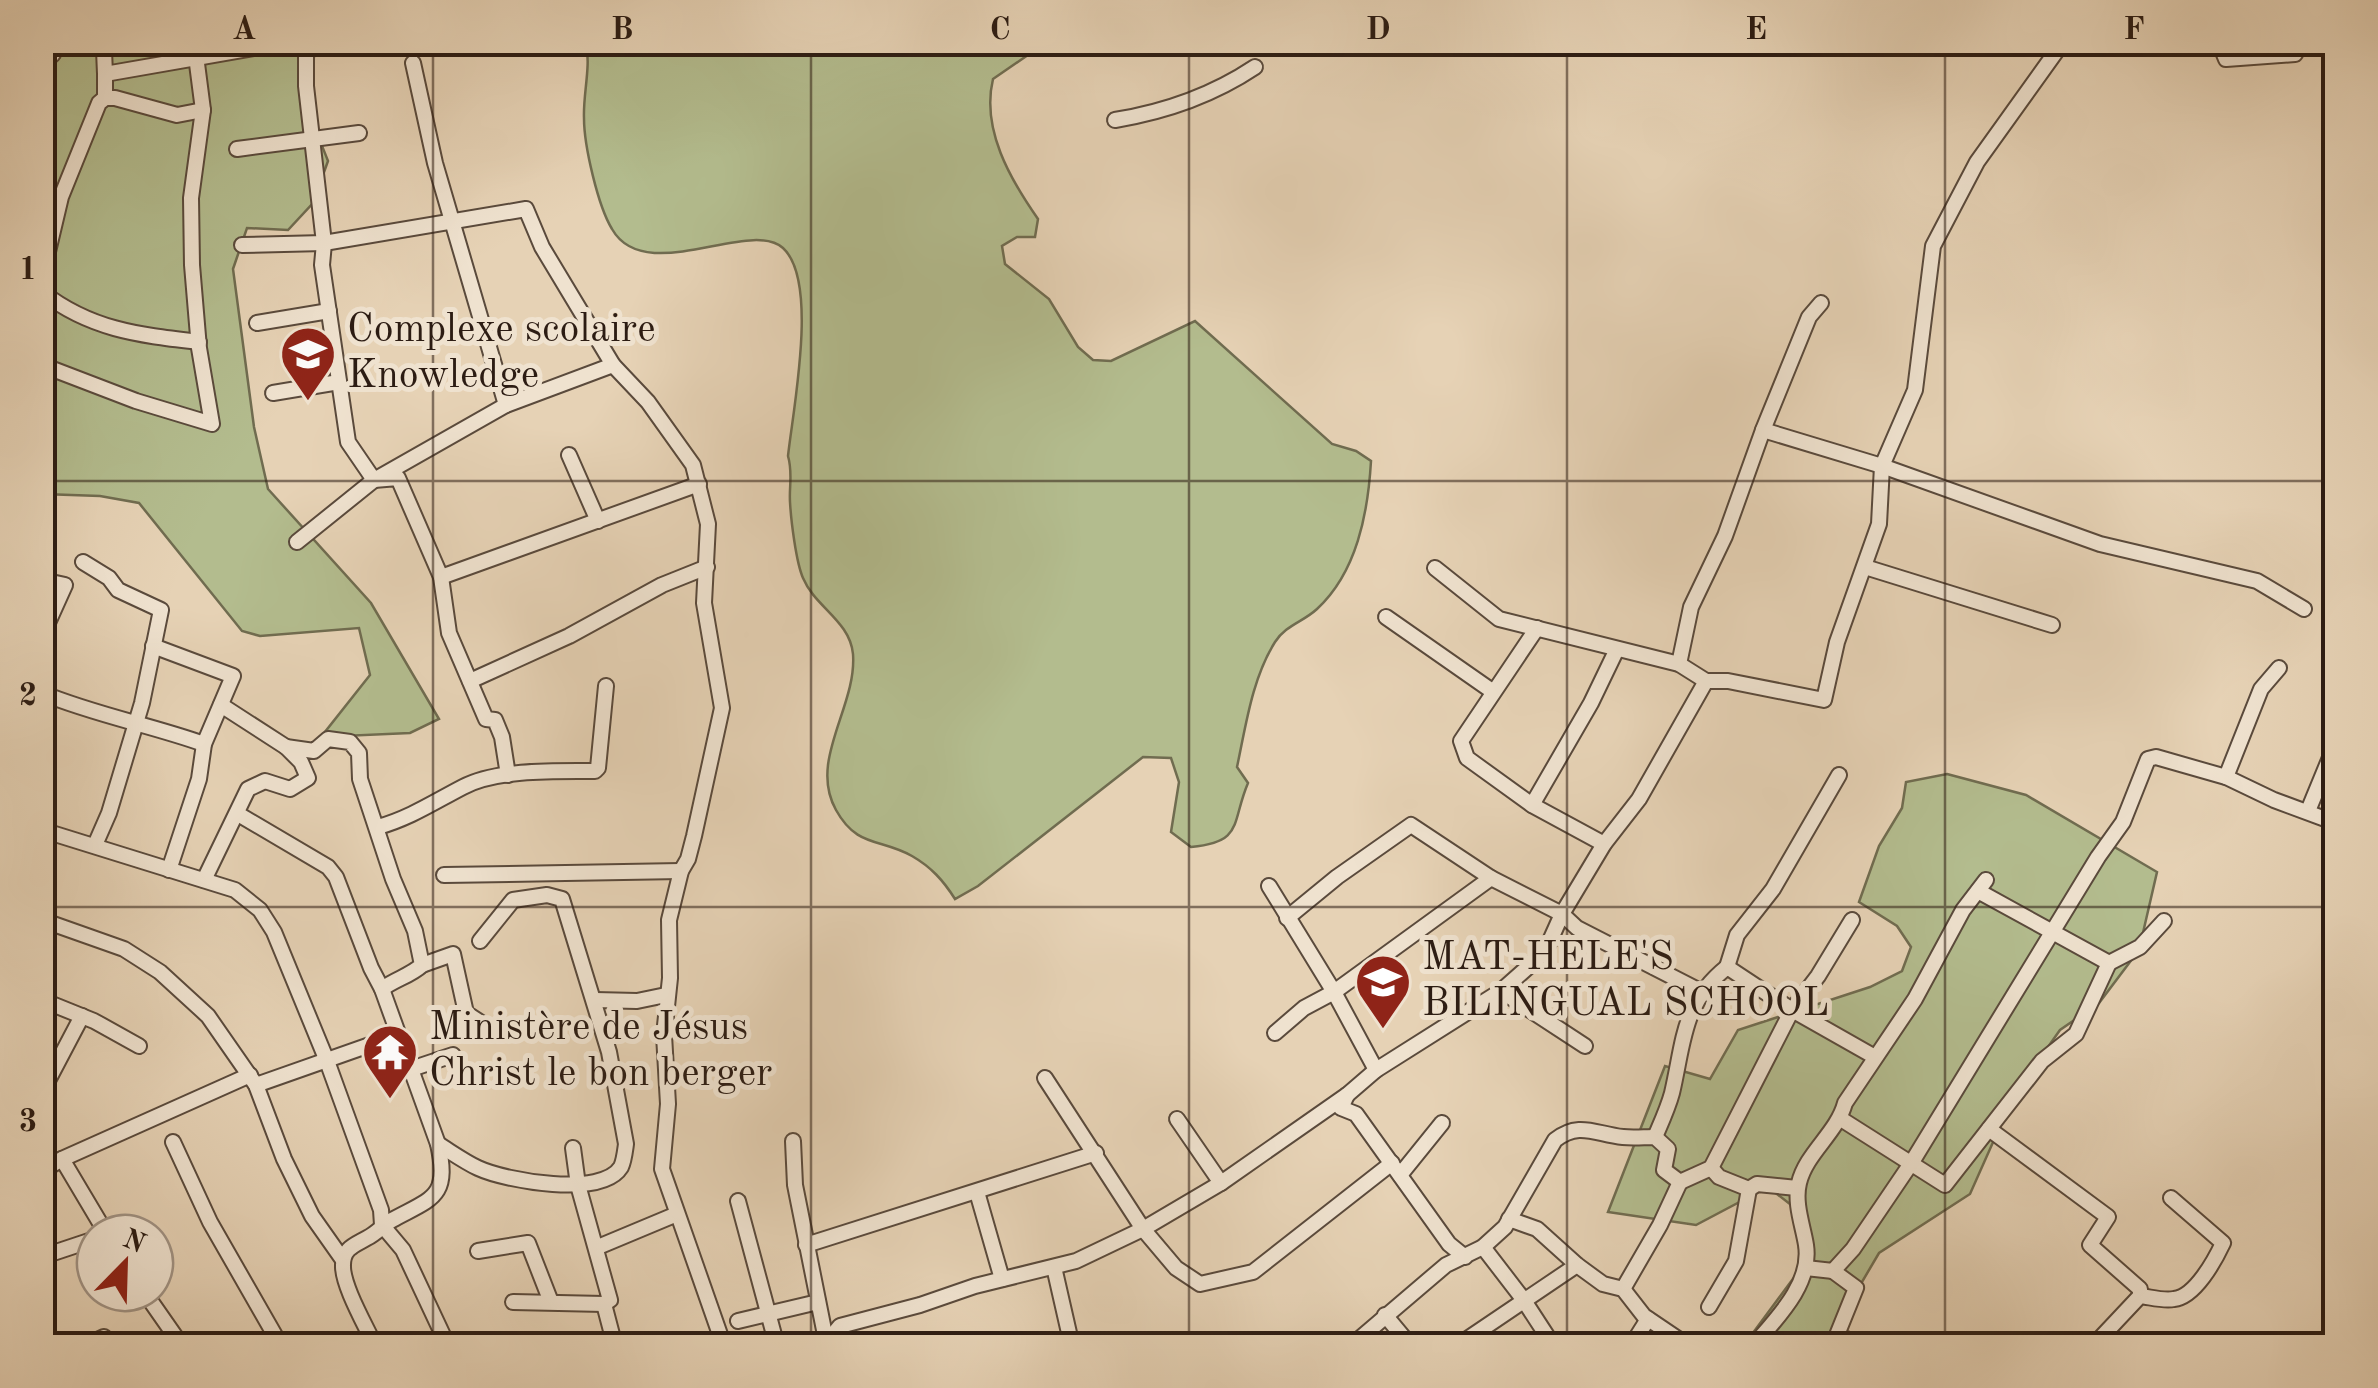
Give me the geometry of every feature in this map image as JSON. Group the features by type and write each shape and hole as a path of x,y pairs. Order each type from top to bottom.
{"street":[{"path":"42,277 72,164 91,116 105,98 107,42"},
{"path":"106,74 289,42"},
{"path":"306,42 306,86 324,243 322,265 348,442 374,480"},
{"path":"1435,568 1499,619 1678,664 1706,682 1728,681 1824,700 1837,642 1879,524 1882,466 1915,390 1933,246 1977,162 2063,42"},
{"path":"2218,42 2226,59 2295,54 2302,42"},
{"path":"42,365 136,402 212,424 198,342 191,198 203,110 196,56"},
{"path":"413,63 452,221 506,405"},
{"path":"1115,120 1159,112 1227,86 1255,67"},
{"path":"105,98 177,115 203,110"},
{"path":"237,150 359,133"},
{"path":"242,245 324,243 526,209 542,246 613,365 648,402 693,465 708,524 704,603 722,708 688,860 681,870 670,920 670,978 666,995 668,1104 662,1168 724,1346"},
{"path":"42,292 70,313 131,334 198,342"},
{"path":"1678,664 1691,607 1726,536 1809,317 1821,303"},
{"path":"257,323 328,311"},
{"path":"297,542 374,480 506,405 613,365"},
{"path":"273,393 339,382"},
{"path":"1763,430 1882,466 2100,544 2256,581 2304,609"},
{"path":"569,455 598,521"},
{"path":"374,480 398,478 441,577 449,632 486,719 495,720 502,737 508,775"},
{"path":"441,577 699,484"},
{"path":"84,562 109,578 118,590 161,610 135,725 95,846"},
{"path":"470,681 570,636 662,585 707,567"},
{"path":"1865,567 2052,624"},
{"path":"42,580 65,585 42,636"},
{"path":"1386,617 1492,691"},
{"path":"1537,628 1461,741 1467,758 1532,805 1604,844"},
{"path":"153,646 233,676 204,744 199,778 169,870"},
{"path":"1532,805 1591,703 1616,649"},
{"path":"2226,778 2260,689 2279,668"},
{"path":"827,1344 840,1326 1076,1261 1143,1229 1221,1183 1347,1095 1376,1070 1500,991 1545,952 1562,914 1604,844 1639,799 1706,682"},
{"path":"378,826 404,820 462,787 508,775 574,773 598,768 606,686"},
{"path":"42,693 204,744"},
{"path":"204,880 248,789 264,781 290,788 308,778 286,747 221,705"},
{"path":"286,747 314,751 328,739 350,742 359,753 360,779 378,826 382,849 415,930 422,965"},
{"path":"2308,811 2336,743"},
{"path":"1832,1271 1853,1249 1912,1162 2123,822 2148,760 2156,756 2226,778 2336,824"},
{"path":"1655,1137 1671,1097 1683,1031 1700,991 1727,967 1737,934 1773,890 1839,775"},
{"path":"238,814 328,867 336,877 412,1069 443,1164 435,1196 428,1203 350,1246 343,1260"},
{"path":"1287,918 1337,877 1411,826 1491,878 1562,914 1577,928 1700,991"},
{"path":"42,830 235,890 251,900 267,920 327,1061 381,1210 382,1225 403,1250 448,1346"},
{"path":"444,875 681,870"},
{"path":"438,1144 479,1169 508,1179 578,1184 614,1174 620,1168 626,1144 609,1052 562,899 563,871"},
{"path":"1275,1033 1304,1008 1334,992 1491,878"},
{"path":"1268,886 1334,992 1376,1070"},
{"path":"1754,1346 1798,1287 1806,1268 1807,1250 1797,1188 1814,1155 1840,1119 1844,1103 1915,999 1962,910 1982,886 2109,964"},
{"path":"480,942 513,900 547,895 562,899"},
{"path":"42,920 124,949 160,972 208,1016 253,1080 312,1216 343,1260 346,1278 375,1346"},
{"path":"1623,1289 1680,1182 1711,1168 1792,1010 1852,920"},
{"path":"1840,1119 1944,1185 2042,1061 2076,1034 2109,964 2140,947 2164,920"},
{"path":"382,989 397,977 453,954 466,1013 495,1032"},
{"path":"1727,967 1875,1057"},
{"path":"1500,991 1584,1046"},
{"path":"595,1000 637,1001 666,995"},
{"path":"42,1000 139,1046"},
{"path":"42,1092 82,1016"},
{"path":"42,1171 62,1159 253,1080 327,1061 398,1035"},
{"path":"412,1069 453,1055"},
{"path":"1046,1078 1143,1229 1176,1268 1200,1284 1253,1272 1396,1169 1442,1122"},
{"path":"1347,1095 1341,1108 1356,1114 1449,1244 1465,1257"},
{"path":"1177,1120 1221,1183"},
{"path":"1351,1346 1446,1265 1483,1247 1509,1219 1555,1140 1566,1131 1579,1128 1625,1138 1655,1137 1668,1149 1664,1170 1680,1182"},
{"path":"1989,1129 2108,1217 2090,1245 2140,1289 2140,1296 2093,1346"},
{"path":"793,1141 795,1185 827,1344"},
{"path":"173,1142 210,1222 281,1346"},
{"path":"513,1302 604,1304 610,1300 578,1184 573,1148"},
{"path":"806,1245 1096,1153"},
{"path":"62,1159 94,1213"},
{"path":"1711,1168 1718,1177 1749,1189"},
{"path":"1709,1307 1736,1261 1749,1189 1757,1184 1797,1188"},
{"path":"978,1192 1002,1280"},
{"path":"2140,1296 2173,1300 2183,1296 2209,1270 2223,1243 2171,1198"},
{"path":"738,1200 778,1346"},
{"path":"598,1248 677,1214"},
{"path":"1509,1219 1538,1229 1576,1266 1603,1284 1623,1289 1648,1319 1681,1340 1707,1346"},
{"path":"478,1251 528,1243 551,1302"},
{"path":"1446,1265 1449,1244"},
{"path":"50,1254 75,1246"},
{"path":"1483,1247 1549,1339"},
{"path":"1457,1346 1576,1266"},
{"path":"1054,1268 1072,1346"},
{"path":"1806,1268 1832,1271 1856,1288 1838,1334 1862,1346"},
{"path":"738,1321 818,1302"},
{"path":"604,1304 615,1346"},
{"path":"160,1313 182,1346"},
{"path":"1385,1315 1404,1339 1418,1346"},
{"path":"1630,1346 1648,1319"},
{"path":"85,1346 104,1337 108,1346"}],"green space":[{"path":"43,43 329,43 308,68 306,83 311,115 328,161 313,203 288,230 247,228 233,269 254,427 268,489 371,603 439,719 410,733 321,737 370,675 359,628 260,636 242,631 139,503 100,496 43,494"},
{"path":"586,43 1036,43 1038,48 993,79 990,98 1000,153 1038,219 1035,237 1017,237 1002,246 1005,264 1049,299 1078,347 1093,360 1111,361 1195,321 1332,444 1356,451 1371,461 1363,521 1342,578 1317,609 1279,636 1261,671 1237,767 1248,783 1228,835 1220,841 1191,847 1171,832 1179,782 1171,758 1143,757 978,886 955,899 919,860 861,837 844,822 829,791 827,772 848,694 853,654 846,632 803,578 791,510 788,456 802,316 794,264 783,248 768,241 672,253 648,252 627,245 607,219 586,144"},
{"path":"1947,774 2026,795 2157,872 2139,950 2099,1003 2060,1030 2014,1095 1970,1194 1879,1253 1825,1345 1744,1345 1801,1268 1795,1208 1768,1187 1696,1225 1608,1212 1665,1066 1710,1079 1738,1030 1870,987 1902,971 1911,947 1897,926 1859,902 1879,846 1902,808 1906,782"}],"place":[{"name":"Complexe scolaire Knowledge","path":"308,403"},
{"name":"MAT-HELE'S BILINGUAL SCHOOL","path":"1383,1031"},
{"name":"Ministère de Jésus Christ le bon berger","path":"390,1101"}]}
